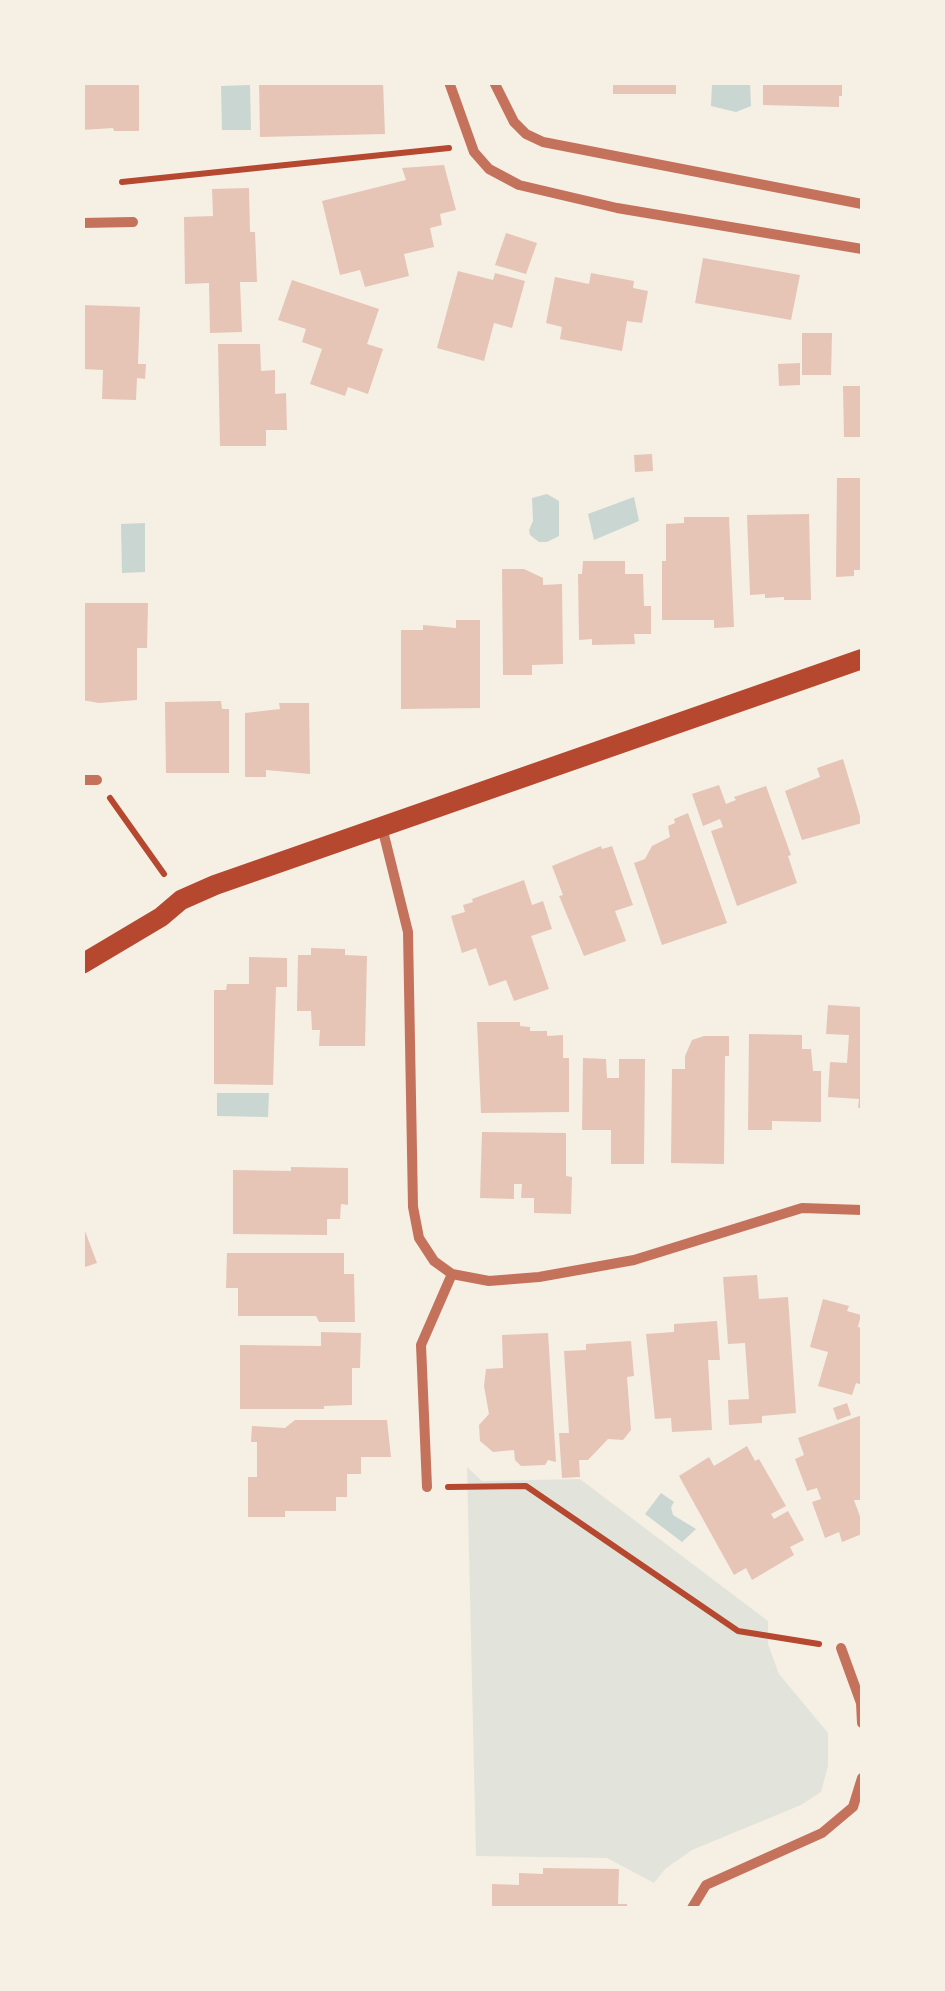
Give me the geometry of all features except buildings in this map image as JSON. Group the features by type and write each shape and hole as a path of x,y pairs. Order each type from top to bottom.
{"main road":[{"path":"82,964 162,917 181,900 862,659"}],"street":[{"path":"449,82 469,144 480,161 499,175 548,194 862,248"},
{"path":"494,82 514,122 526,134 543,142 862,204"},
{"path":"82,223 133,222"},
{"path":"82,780 97,780"},
{"path":"382,826 408,932 413,1206 419,1238 434,1260 452,1274 489,1282 588,1271 802,1208 862,1210"},
{"path":"426,1487 421,1345 452,1274"},
{"path":"841,1648 861,1703 862,1724"},
{"path":"692,1908 706,1885 822,1833 853,1807 862,1778"}],"path":[{"path":"122,182 469,144"},
{"path":"97,780 164,874"},
{"path":"426,1487 526,1486 738,1631 841,1648"}],"shaded area":[{"path":"750,83 751,106 736,112 711,106 712,84"},
{"path":"250,85 251,130 222,130 221,86"},
{"path":"547,494 559,501 559,536 539,542 529,530 533,521 532,498"},
{"path":"634,497 639,521 594,540 588,514"},
{"path":"145,523 145,572 122,573 121,524"},
{"path":"217,1093 269,1093 268,1117 217,1116"},
{"path":"467,1467 482,1481 580,1479 768,1621 768,1644 779,1674 828,1733 828,1766 821,1792 801,1805 692,1850 665,1869 654,1883 607,1858 476,1856"},
{"path":"661,1493 674,1502 673,1515 696,1529 682,1542 645,1514"}]}
